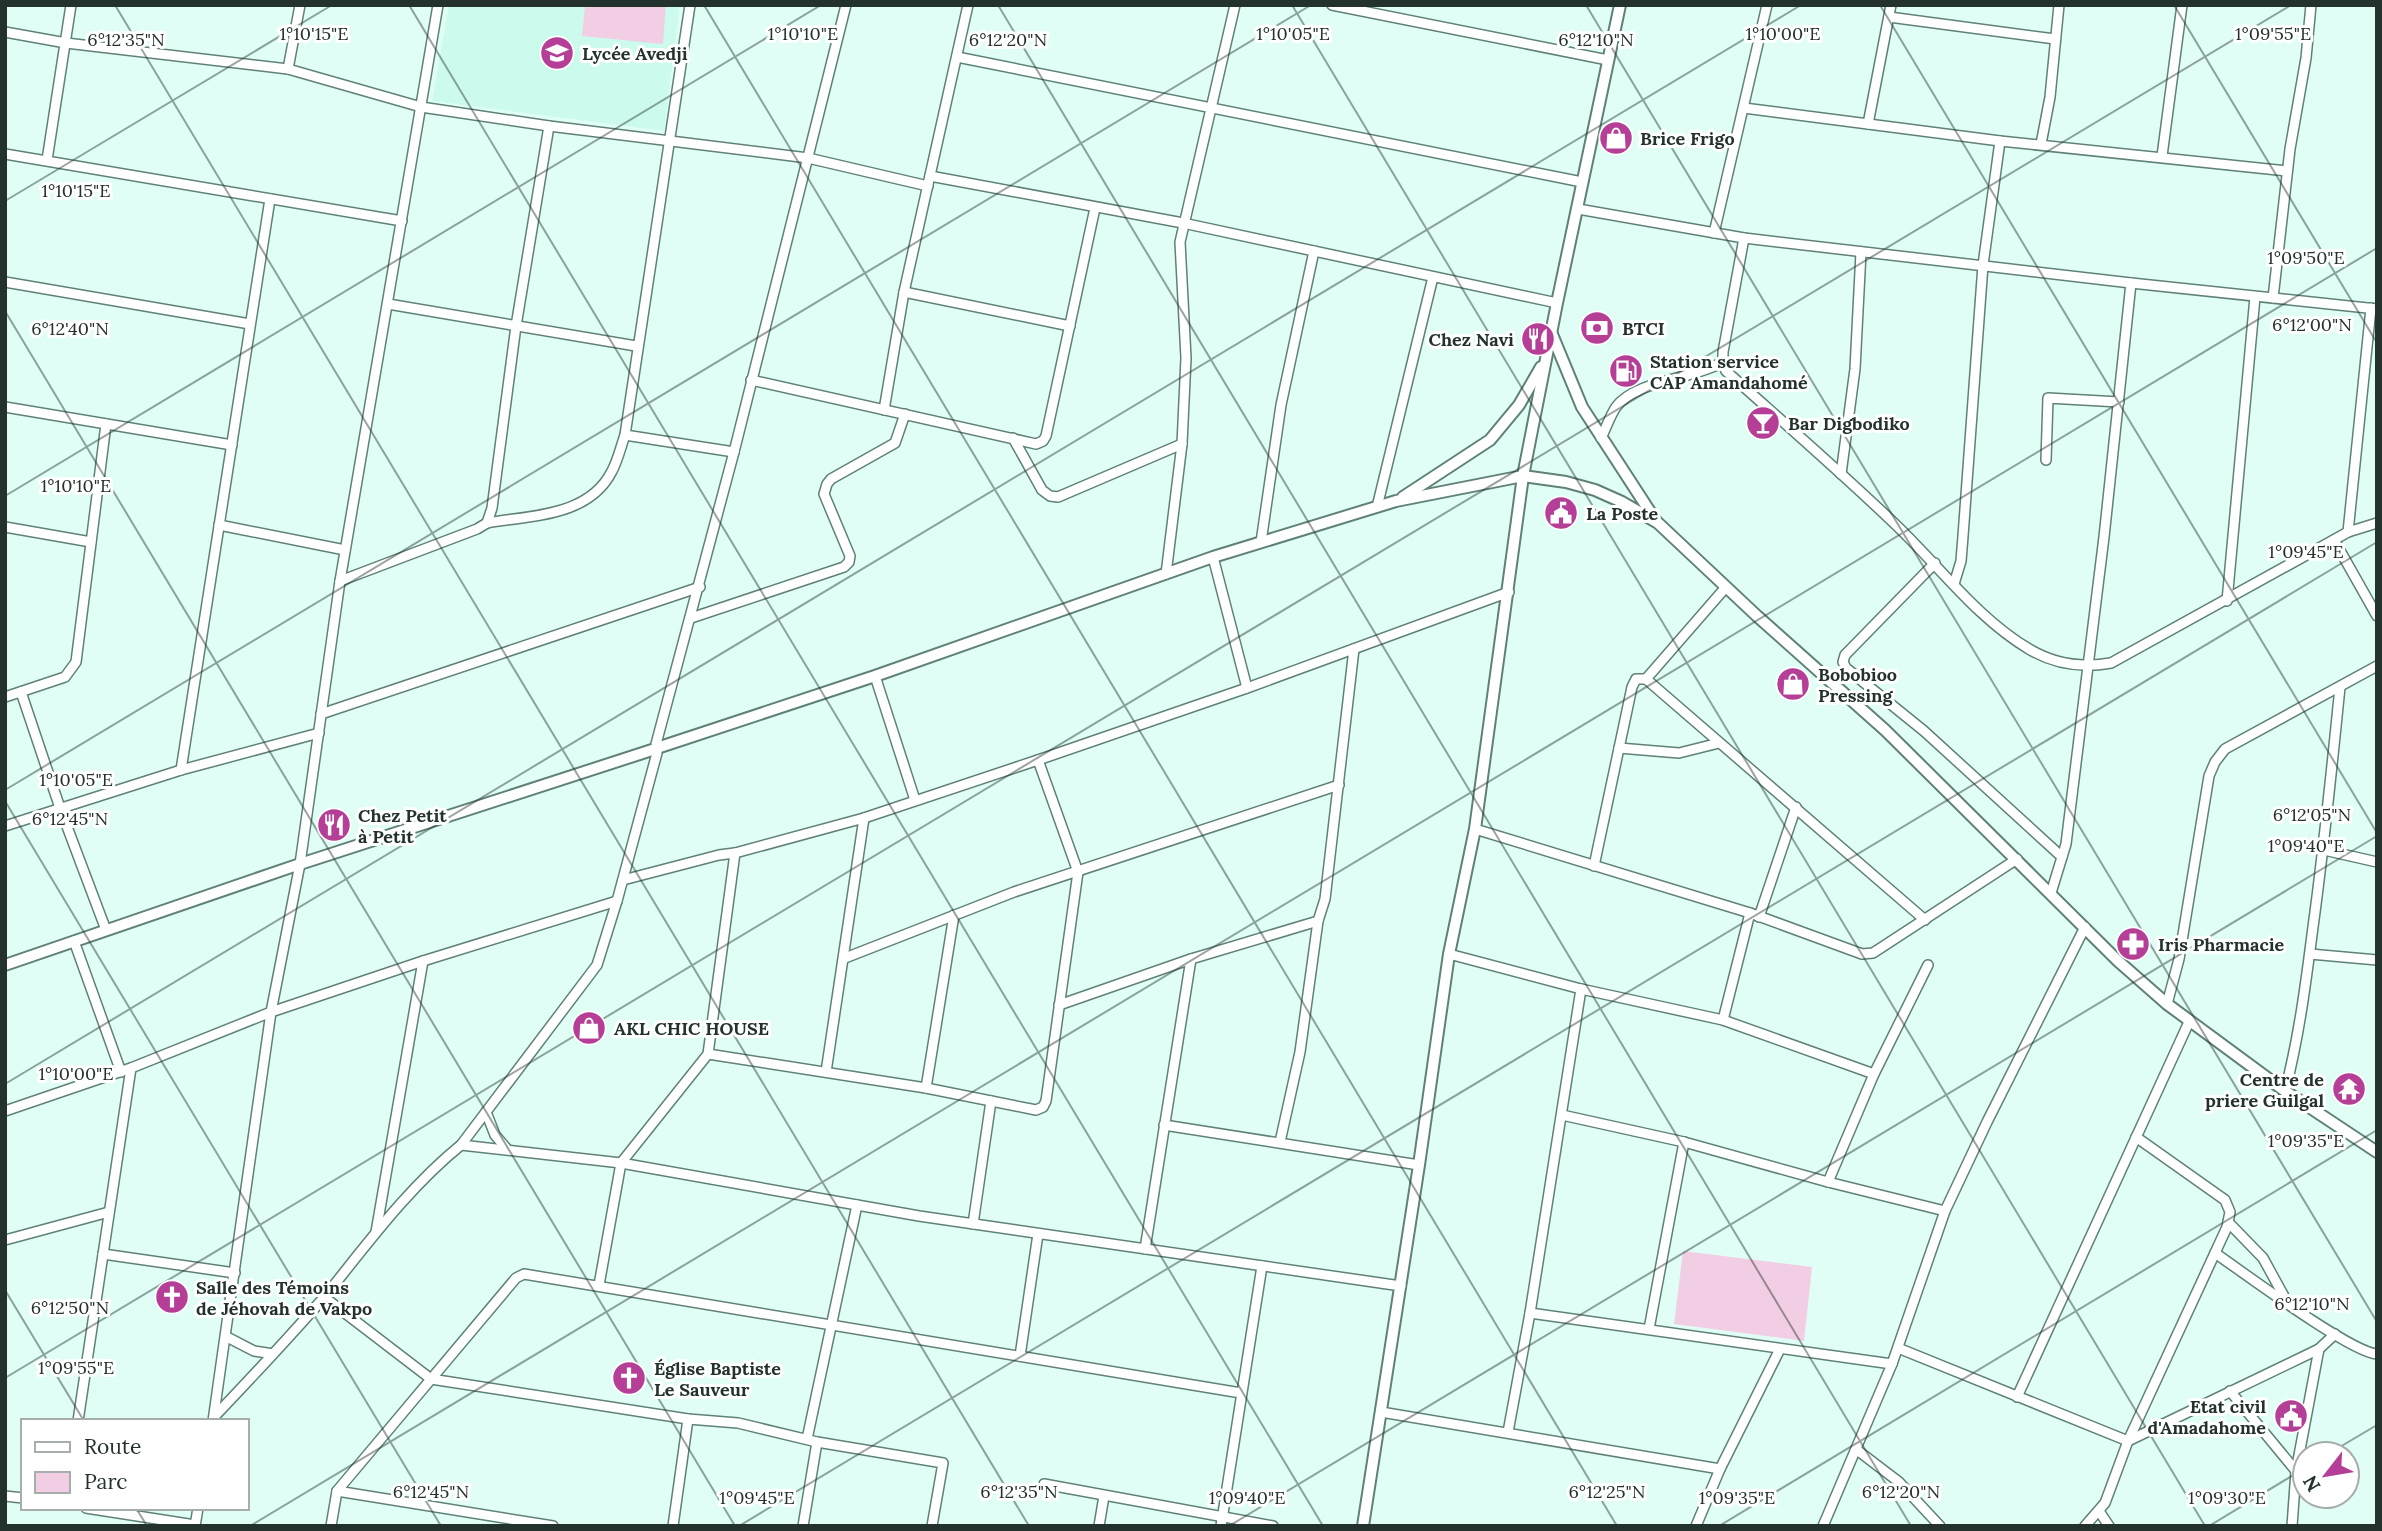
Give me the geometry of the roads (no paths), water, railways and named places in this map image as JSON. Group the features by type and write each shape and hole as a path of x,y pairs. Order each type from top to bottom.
{"street":[{"path":"47,160 71,5"},
{"path":"288,69 300,5"},
{"path":"213,1419 227,1337 271,1012 300,864 340,581 438,5"},
{"path":"340,581 477,530 487,523 572,508 590,498 612,471 625,435 636,346 690,5"},
{"path":"213,1419 324,1297 376,1232 461,1144 593,974 623,880 700,587 846,5"},
{"path":"884,410 904,292 968,5"},
{"path":"1166,574 1182,444 1186,358 1180,242 1235,5"},
{"path":"1332,5 1608,60"},
{"path":"1363,1526 1419,1165 1448,954 1475,829 1523,475 1620,5"},
{"path":"1714,233 1767,5"},
{"path":"1868,124 1891,5"},
{"path":"2041,144 2050,97 2059,5"},
{"path":"2162,156 2182,5"},
{"path":"2273,298 2287,171 2306,58 2311,5"},
{"path":"1889,17 2055,39"},
{"path":"5,32 66,43 288,69 421,107 549,126 808,158 928,187"},
{"path":"957,57 1583,181"},
{"path":"1744,108 2000,141 2287,171"},
{"path":"487,523 492,508 516,326 549,126"},
{"path":"1954,584 1961,561 1983,265 2000,141"},
{"path":"5,154 402,221"},
{"path":"930,176 1183,223 1557,303"},
{"path":"181,770 270,199"},
{"path":"751,380 1036,444 1043,441 1096,208"},
{"path":"1578,209 1744,238 2374,309 2348,532"},
{"path":"1744,238 1723,362 1726,371 1842,474 1989,617 2030,650 2052,660 2088,667 2111,663 2348,532 2377,523"},
{"path":"1261,542 1281,405 1314,251"},
{"path":"1842,474 1855,369 1861,252"},
{"path":"1377,507 1433,277"},
{"path":"5,282 250,324"},
{"path":"2051,893 2066,844 2131,283"},
{"path":"904,292 1070,326"},
{"path":"2227,601 2255,297"},
{"path":"388,304 636,346"},
{"path":"1551,332 1582,407 1658,523 1885,730 2118,961 2167,1004 2285,1091 2377,1153"},
{"path":"1396,502 1490,440 1519,405 1546,359"},
{"path":"1601,438 1615,408 1628,395 1689,373 1711,369 1723,362"},
{"path":"2046,460 2048,398 2119,402"},
{"path":"5,407 232,445"},
{"path":"691,618 844,567 850,556 824,494 827,484 841,473 895,443 905,414"},
{"path":"5,697 65,677 74,668 106,424"},
{"path":"625,435 734,452"},
{"path":"1013,438 1042,490 1049,496 1058,497 1182,444"},
{"path":"5,964 300,864 874,676 1213,556 1377,507 1523,475 1595,490 1658,523"},
{"path":"219,525 345,550"},
{"path":"5,527 91,542"},
{"path":"2334,540 2377,616"},
{"path":"1213,556 1247,688"},
{"path":"1935,563 1845,655 1843,662 1846,668 1924,731 2063,857"},
{"path":"321,714 700,587"},
{"path":"1646,679 1726,587"},
{"path":"623,880 864,818 1247,688 1509,592"},
{"path":"1280,1142 1300,1052 1318,921 1325,898 1354,649"},
{"path":"2167,1004 2179,959 2209,776 2215,762 2225,750 2377,666"},
{"path":"874,676 915,800"},
{"path":"1594,866 1632,687 1636,679 1646,679 1925,920"},
{"path":"2285,1091 2295,1054 2310,954 2324,850 2340,687"},
{"path":"21,692 60,808 106,930"},
{"path":"5,826 181,770 319,733"},
{"path":"1619,748 1679,752 1718,743"},
{"path":"708,1054 926,1088 1036,1110 1043,1107 1078,872 1038,760"},
{"path":"845,958 1014,892 1339,785"},
{"path":"1723,1020 1754,915 1796,807"},
{"path":"826,1072 864,818"},
{"path":"1475,829 1754,915 1863,954 1873,953 2017,859"},
{"path":"2324,850 2377,862"},
{"path":"599,1285 621,1163 708,1054 735,853"},
{"path":"5,1111 121,1072 271,1012 423,961 617,901"},
{"path":"926,1088 954,915"},
{"path":"1059,1005 1191,959 1318,921"},
{"path":"1823,1526 1892,1364 1945,1211 2085,927"},
{"path":"74,941 121,1072"},
{"path":"1448,954 1581,989 1723,1020 1874,1074"},
{"path":"2310,954 2377,960"},
{"path":"1145,1249 1191,959"},
{"path":"376,1232 423,961"},
{"path":"1828,1182 1874,1074 1928,965"},
{"path":"1508,1432 1530,1313 1581,989"},
{"path":"2017,1397 2189,1022"},
{"path":"78,1419 131,1068"},
{"path":"973,1224 991,1101"},
{"path":"486,1112 495,1135 507,1149"},
{"path":"1562,1115 1684,1142 1945,1211"},
{"path":"1164,1125 1419,1165"},
{"path":"2085,1526 2105,1503 2128,1441 2215,1253 2230,1212 2225,1200 2136,1137"},
{"path":"1648,1329 1684,1142"},
{"path":"461,1144 621,1163 973,1224 1401,1286"},
{"path":"803,1526 812,1441 830,1324 856,1205"},
{"path":"5,1240 109,1212"},
{"path":"2228,1222 2263,1258 2287,1301"},
{"path":"1020,1356 1038,1234"},
{"path":"2215,1253 2335,1334 2364,1352 2377,1354"},
{"path":"103,1254 235,1273"},
{"path":"1221,1521 1262,1266"},
{"path":"331,1526 337,1491 520,1275 599,1285 1241,1392"},
{"path":"324,1297 431,1379 688,1419 738,1423 812,1441 943,1463 932,1526"},
{"path":"1530,1313 1892,1364"},
{"path":"1898,1348 2128,1441 2319,1349 2335,1334"},
{"path":"227,1337 254,1351 273,1354"},
{"path":"1696,1526 1720,1469 1780,1349"},
{"path":"2302,1440 2319,1349"},
{"path":"2230,1391 2291,1465"},
{"path":"1381,1412 1720,1469"},
{"path":"673,1526 688,1419"},
{"path":"1857,1450 1899,1482 1940,1526"},
{"path":"1044,1484 1221,1521 1273,1526"},
{"path":"337,1491 553,1526"},
{"path":"1099,1526 1104,1496"},
{"path":"98,1510 195,1526"},
{"path":"2099,1511 2109,1526"}],"place":[{"name":"Lycée Avedji","path":"557,53"},
{"name":"Brice Frigo","path":"1616,138"},
{"name":"BTCI","path":"1597,328"},
{"name":"Chez Navi","path":"1538,339"},
{"name":"Station service CAP Amandahomé","path":"1626,371"},
{"name":"Bar Digbodiko","path":"1763,423"},
{"name":"La Poste","path":"1561,513"},
{"name":"Bobobioo Pressing","path":"1793,684"},
{"name":"Chez Petit à Petit","path":"334,825"},
{"name":"Iris Pharmacie","path":"2133,944"},
{"name":"AKL CHIC HOUSE","path":"589,1028"},
{"name":"Centre de priere Guilgal","path":"2349,1089"},
{"name":"Salle des Témoins de Jéhovah de Vakpo","path":"172,1297"},
{"name":"Église Baptiste Le Sauveur","path":"629,1378"},
{"name":"Etat civil d'Amadahome","path":"2291,1416"}]}
